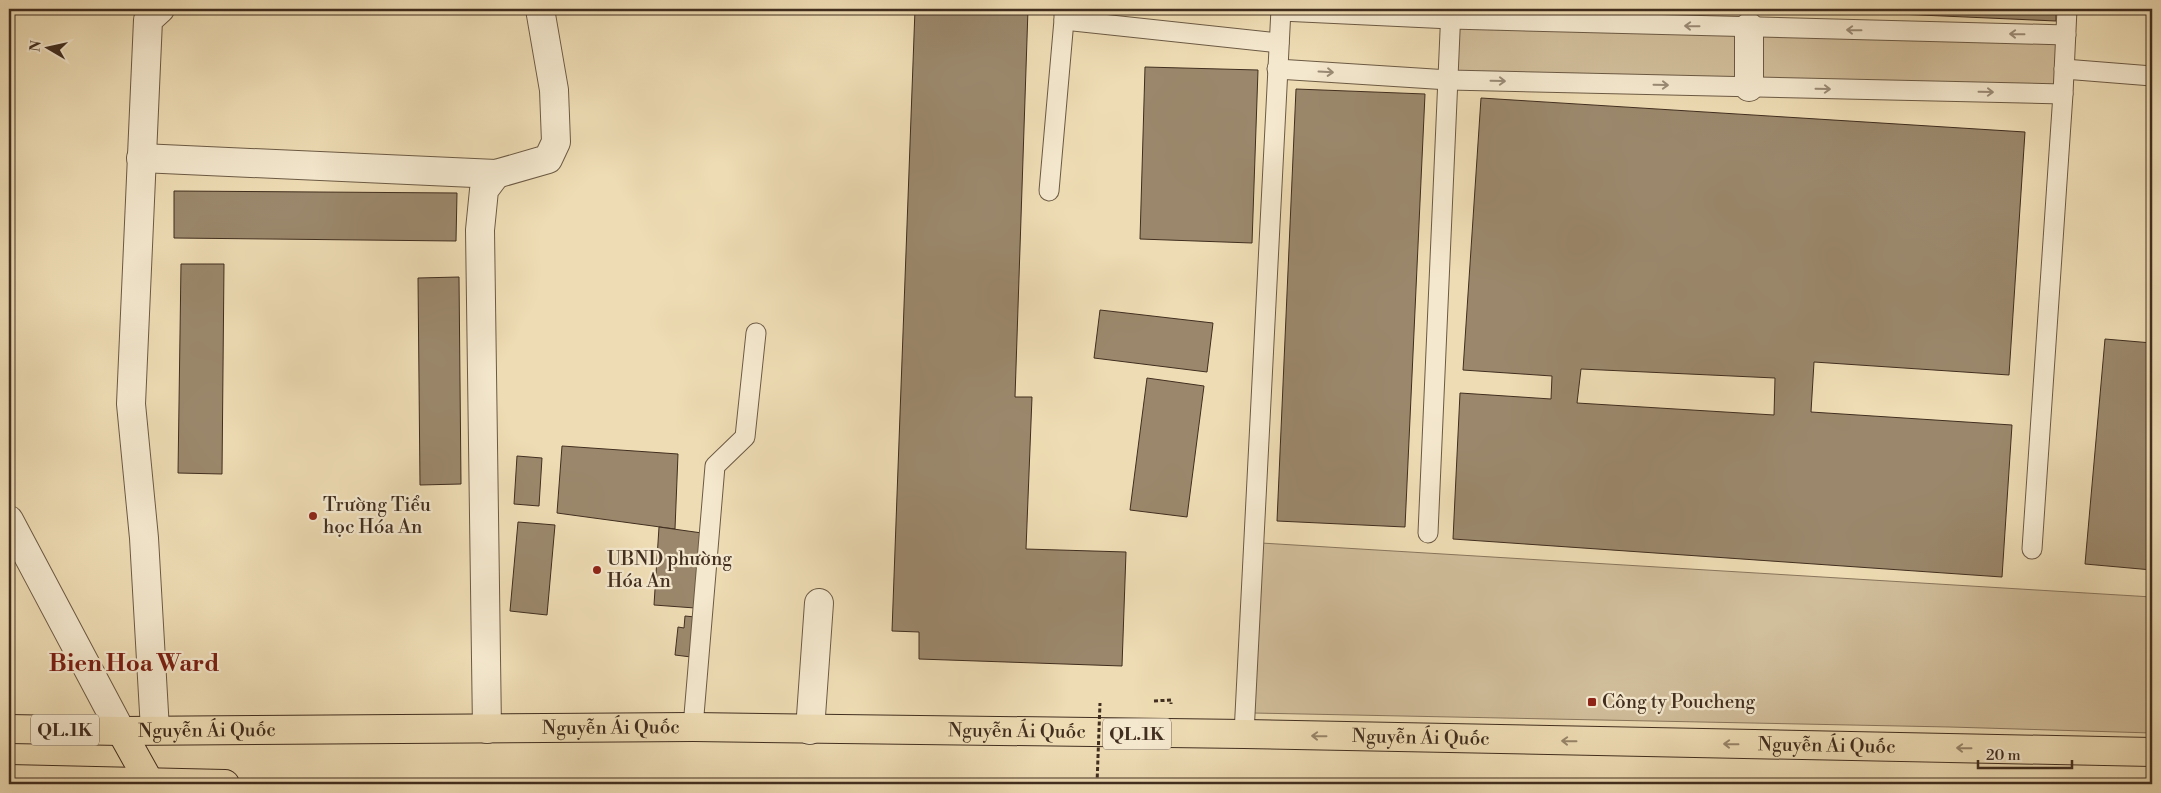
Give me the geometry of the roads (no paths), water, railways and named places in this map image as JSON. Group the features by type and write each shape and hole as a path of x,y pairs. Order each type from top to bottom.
{"main road":[{"name":"Nguyễn Ái Quốc","path":"122,731 693,727 810,730 1244,734 2152,752"},
{"name":"QL.1K","path":"9,729 122,731"},
{"path":"122,731 150,784"},
{"path":"9,779 150,784 225,784"}],"street":[{"path":"155,730 144,538 131,404 148,20 160,9"},
{"path":"141,158 496,174 548,159 556,142 554,90 540,9"},
{"path":"1749,27 1749,87"},
{"path":"487,729 480,230 484,190 496,174"},
{"path":"9,520 122,731"},
{"path":"810,730 819,603"}],"lane":[{"path":"2032,549 2063,94 2067,9"},
{"path":"1244,734 1281,10 1451,14 1749,27 2066,35"},
{"path":"1049,191 1064,14 1279,43"},
{"path":"1428,533 1451,14"},
{"path":"2064,69 2152,76"},
{"path":"1277,70 1449,80 2063,94"},
{"path":"693,727 715,466 744,437 756,333"}],"place":[{"name":"Trường Tiểu học Hóa An","path":"313,516"},
{"name":"UBND phường Hóa An","path":"597,570"},
{"name":"Công ty Poucheng","path":"1592,702"}],"district":[{"name":"Bien Hoa Ward","path":"134,664"}]}
